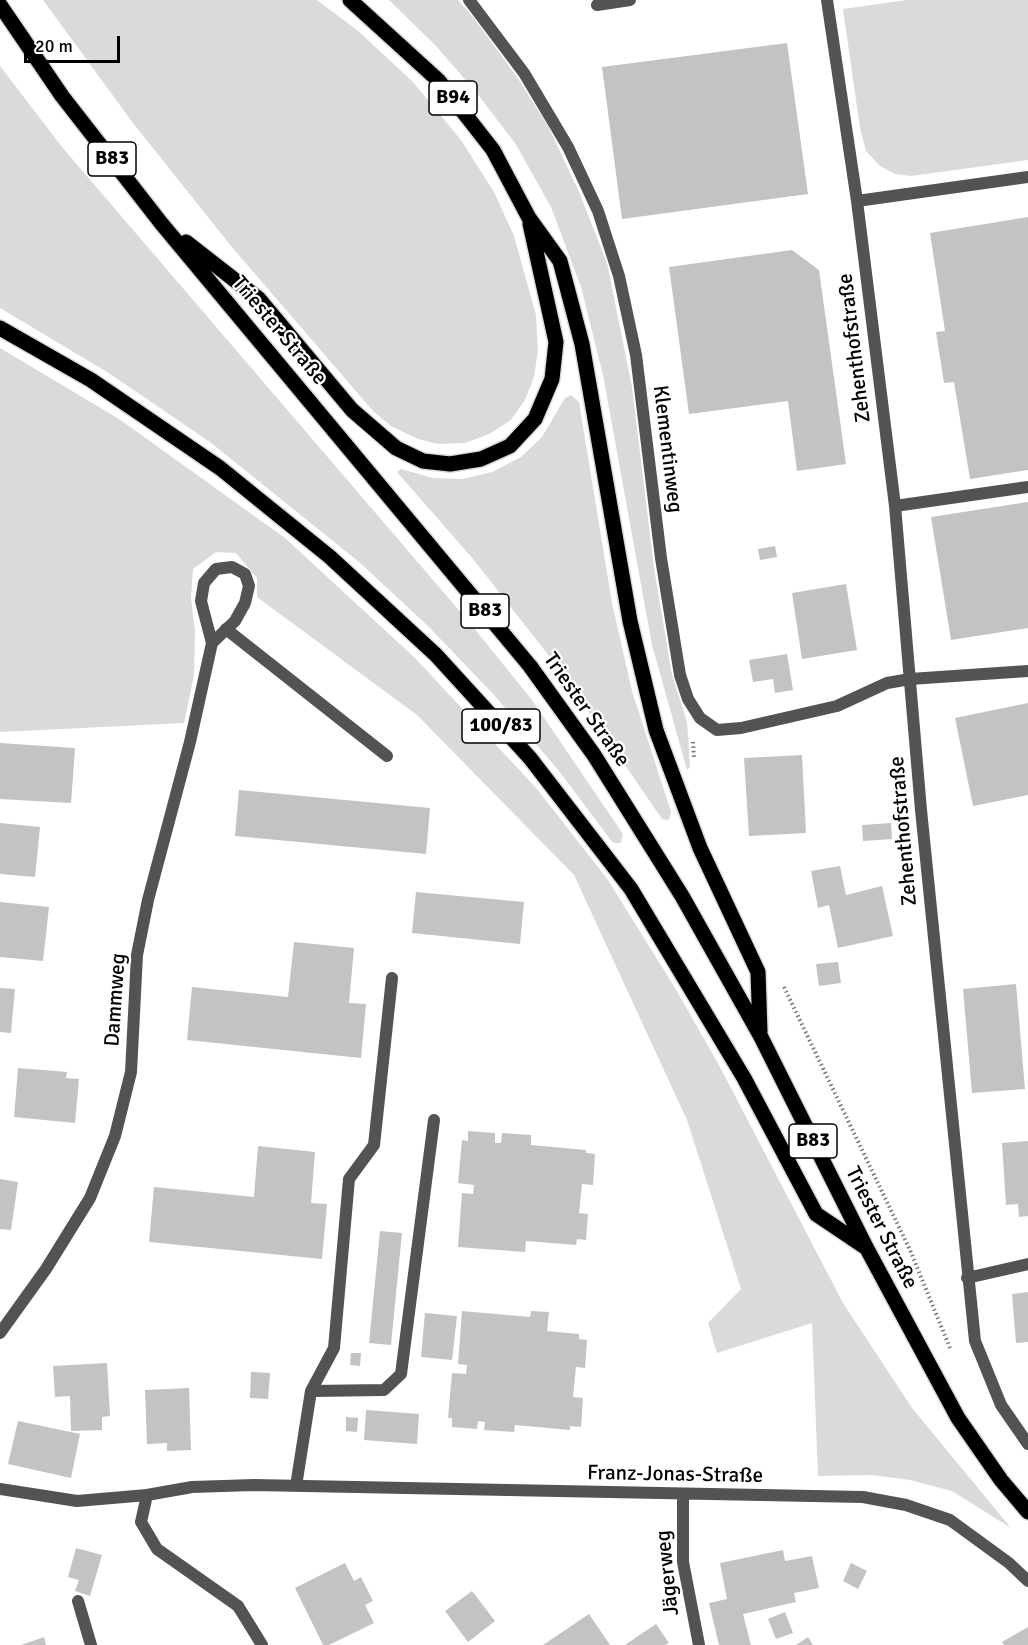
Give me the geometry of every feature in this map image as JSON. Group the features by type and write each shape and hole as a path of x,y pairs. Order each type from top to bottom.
{"main road":[{"name":"B94","path":"350,0 439,81 493,150 529,218"},
{"name":"Triester Straße","path":"0,5 62,96 161,223 530,666 594,755 676,886 760,1035 866,1247 958,1418 1028,1512"},
{"path":"161,223 259,299 352,410 396,448 423,461 450,464 481,459 510,446 535,419 552,379 556,342 529,218"},
{"path":"529,218 560,261 582,344 630,621 656,730 700,848 758,972 760,1035"},
{"name":"100/83","path":"0,328 91,380 220,468 330,557 436,655 530,758 631,890 744,1078 816,1214 866,1247"}],"street":[{"name":"Klementinweg","path":"469,0 524,73 568,147 598,211 619,276 636,355 661,558 680,675 688,699 700,718"},
{"path":"597,5 630,0"},
{"name":"Zehenthofstraße","path":"827,0 857,201 895,506 967,1278 975,1341 1001,1405 1028,1444"},
{"path":"857,201 1028,177"},
{"path":"895,506 1028,487"},
{"name":"Dammweg","path":"0,1333 46,1269 90,1198 115,1136 131,1072 137,955 148,900 190,742 212,643 201,601 204,583 216,569 232,567 245,574 249,586 245,603 226,629 212,643"},
{"path":"226,629 387,756"},
{"path":"700,718 717,730 741,728 837,706 887,683 910,679 1028,671"},
{"path":"296,1486 312,1391 334,1348 349,1179 374,1145 392,978"},
{"path":"312,1391 384,1390 401,1374 434,1120"},
{"path":"967,1278 1028,1263"},
{"name":"Franz-Jonas-Straße","path":"147,1495 192,1487 296,1486 683,1496 863,1497 906,1505 950,1520 1009,1563 1028,1581"},
{"path":"0,1489 77,1501 147,1495 141,1522 157,1549 238,1606 262,1645"},
{"name":"Jägerweg","path":"683,1496 683,1562 699,1645"},
{"path":"78,1601 91,1645"}],"path":[{"path":"695,762 693,740 700,718"},
{"path":"782,983 910,1250 954,1356"}],"shaded area":[{"path":"43,0 317,0 357,30 413,82 461,140 494,192 514,236 536,315 538,350 534,377 525,400 511,420 489,434 465,443 438,444 418,439 391,426 373,411 231,246 133,123"},
{"path":"389,0 458,0 473,17 517,77 548,126 579,192 607,263 632,387 654,568 672,675 687,722 690,767 687,770 652,645 603,375 581,287 551,207 515,143 476,92 436,46"},
{"path":"907,0 1028,0 1028,160 911,176 895,174 880,166 866,151 860,128 843,9"},
{"path":"0,66 62,147 469,622 532,700 623,834 621,843 613,843 559,771 494,695 428,626 359,562 210,442 107,372 0,308"},
{"path":"0,348 119,419 285,538 416,659 537,789 608,880 675,988 720,1067 843,1303 912,1408 1011,1528 952,1491 910,1480 872,1475 818,1476 812,1323 717,1353 708,1323 741,1289 687,1120 574,875 417,715 257,597 257,578 236,553 216,552 193,569 191,598 195,632 194,675 184,723 0,732"},
{"path":"571,395 579,402 612,603 632,691 671,812 669,820 662,819 557,666 473,559 397,472 401,469 433,478 462,479 492,472 521,457 542,437 565,398"}],"building":[{"path":"787,43 808,194 622,219 602,67"},
{"path":"1028,217 1028,470 970,479 954,382 944,383 936,332 945,331 930,233"},
{"path":"792,250 819,270 846,464 797,471 788,401 689,414 669,267"},
{"path":"1028,502 1028,628 951,640 931,517"},
{"path":"775,546 777,557 760,560 758,549"},
{"path":"846,584 857,650 802,659 792,593"},
{"path":"787,654 793,690 775,693 773,679 753,682 749,660"},
{"path":"1028,703 1028,795 973,806 955,718"},
{"path":"0,743 75,748 71,803 0,799"},
{"path":"802,755 806,833 749,836 744,758"},
{"path":"239,790 430,808 426,854 235,836"},
{"path":"0,823 40,827 35,877 0,874"},
{"path":"891,823 892,839 863,841 862,825"},
{"path":"840,866 846,895 882,886 893,936 838,948 829,905 818,908 811,871"},
{"path":"416,892 524,902 520,944 412,933"},
{"path":"0,902 49,907 43,961 0,957"},
{"path":"294,942 354,948 349,1003 366,1004 361,1058 187,1040 192,987 288,997"},
{"path":"838,962 841,983 819,986 816,964"},
{"path":"1016,984 1025,1089 972,1093 963,989"},
{"path":"0,988 15,989 11,1033 0,1032"},
{"path":"18,1068 67,1072 66,1078 79,1079 75,1123 14,1117"},
{"path":"468,1131 495,1133 495,1143 501,1143 502,1133 531,1135 531,1145 586,1150 586,1153 595,1154 593,1185 582,1184 579,1213 588,1214 586,1240 577,1239 576,1245 526,1241 525,1252 458,1247 462,1193 473,1194 474,1185 458,1183 462,1140 468,1141"},
{"path":"1028,1141 1028,1216 1019,1217 1018,1204 1006,1205 1002,1143"},
{"path":"258,1146 315,1152 311,1203 327,1204 322,1259 149,1242 154,1187 254,1197"},
{"path":"0,1179 18,1182 11,1230 0,1229"},
{"path":"380,1231 402,1233 391,1345 369,1343"},
{"path":"1028,1292 1028,1342 1016,1343 1012,1294"},
{"path":"462,1311 530,1317 531,1311 549,1312 547,1331 579,1334 579,1339 587,1340 585,1368 576,1367 573,1397 583,1398 581,1427 570,1426 570,1430 515,1425 514,1432 484,1430 485,1422 478,1421 477,1429 452,1427 452,1418 448,1418 452,1373 466,1374 467,1365 458,1364"},
{"path":"425,1313 457,1316 452,1360 421,1357"},
{"path":"351,1353 361,1353 360,1366 350,1365"},
{"path":"107,1363 110,1416 102,1417 102,1430 71,1431 70,1396 55,1397 53,1366"},
{"path":"251,1372 270,1373 268,1399 250,1398"},
{"path":"189,1388 191,1450 167,1451 167,1443 147,1444 145,1390"},
{"path":"366,1410 419,1414 417,1444 364,1440"},
{"path":"346,1417 358,1418 357,1432 346,1431"},
{"path":"18,1421 80,1434 71,1478 8,1464"},
{"path":"76,1548 102,1555 90,1596 75,1591 79,1580 68,1577"},
{"path":"783,1550 785,1561 812,1556 819,1588 794,1593 796,1602 743,1614 751,1645 719,1645 709,1603 727,1599 720,1563"},
{"path":"345,1563 354,1581 361,1577 373,1601 365,1605 374,1623 329,1645 323,1645 295,1588"},
{"path":"851,1563 867,1571 858,1589 843,1581"},
{"path":"472,1591 495,1621 468,1642 445,1611"},
{"path":"785,1612 793,1633 776,1639 768,1619"},
{"path":"589,1614 610,1645 543,1645"},
{"path":"656,1624 669,1643 665,1645 625,1645"},
{"path":"1028,1627 1028,1645 1004,1645 1002,1642"},
{"path":"44,1637 46,1645 21,1645"},
{"path":"808,1637 813,1645 796,1645"}]}
